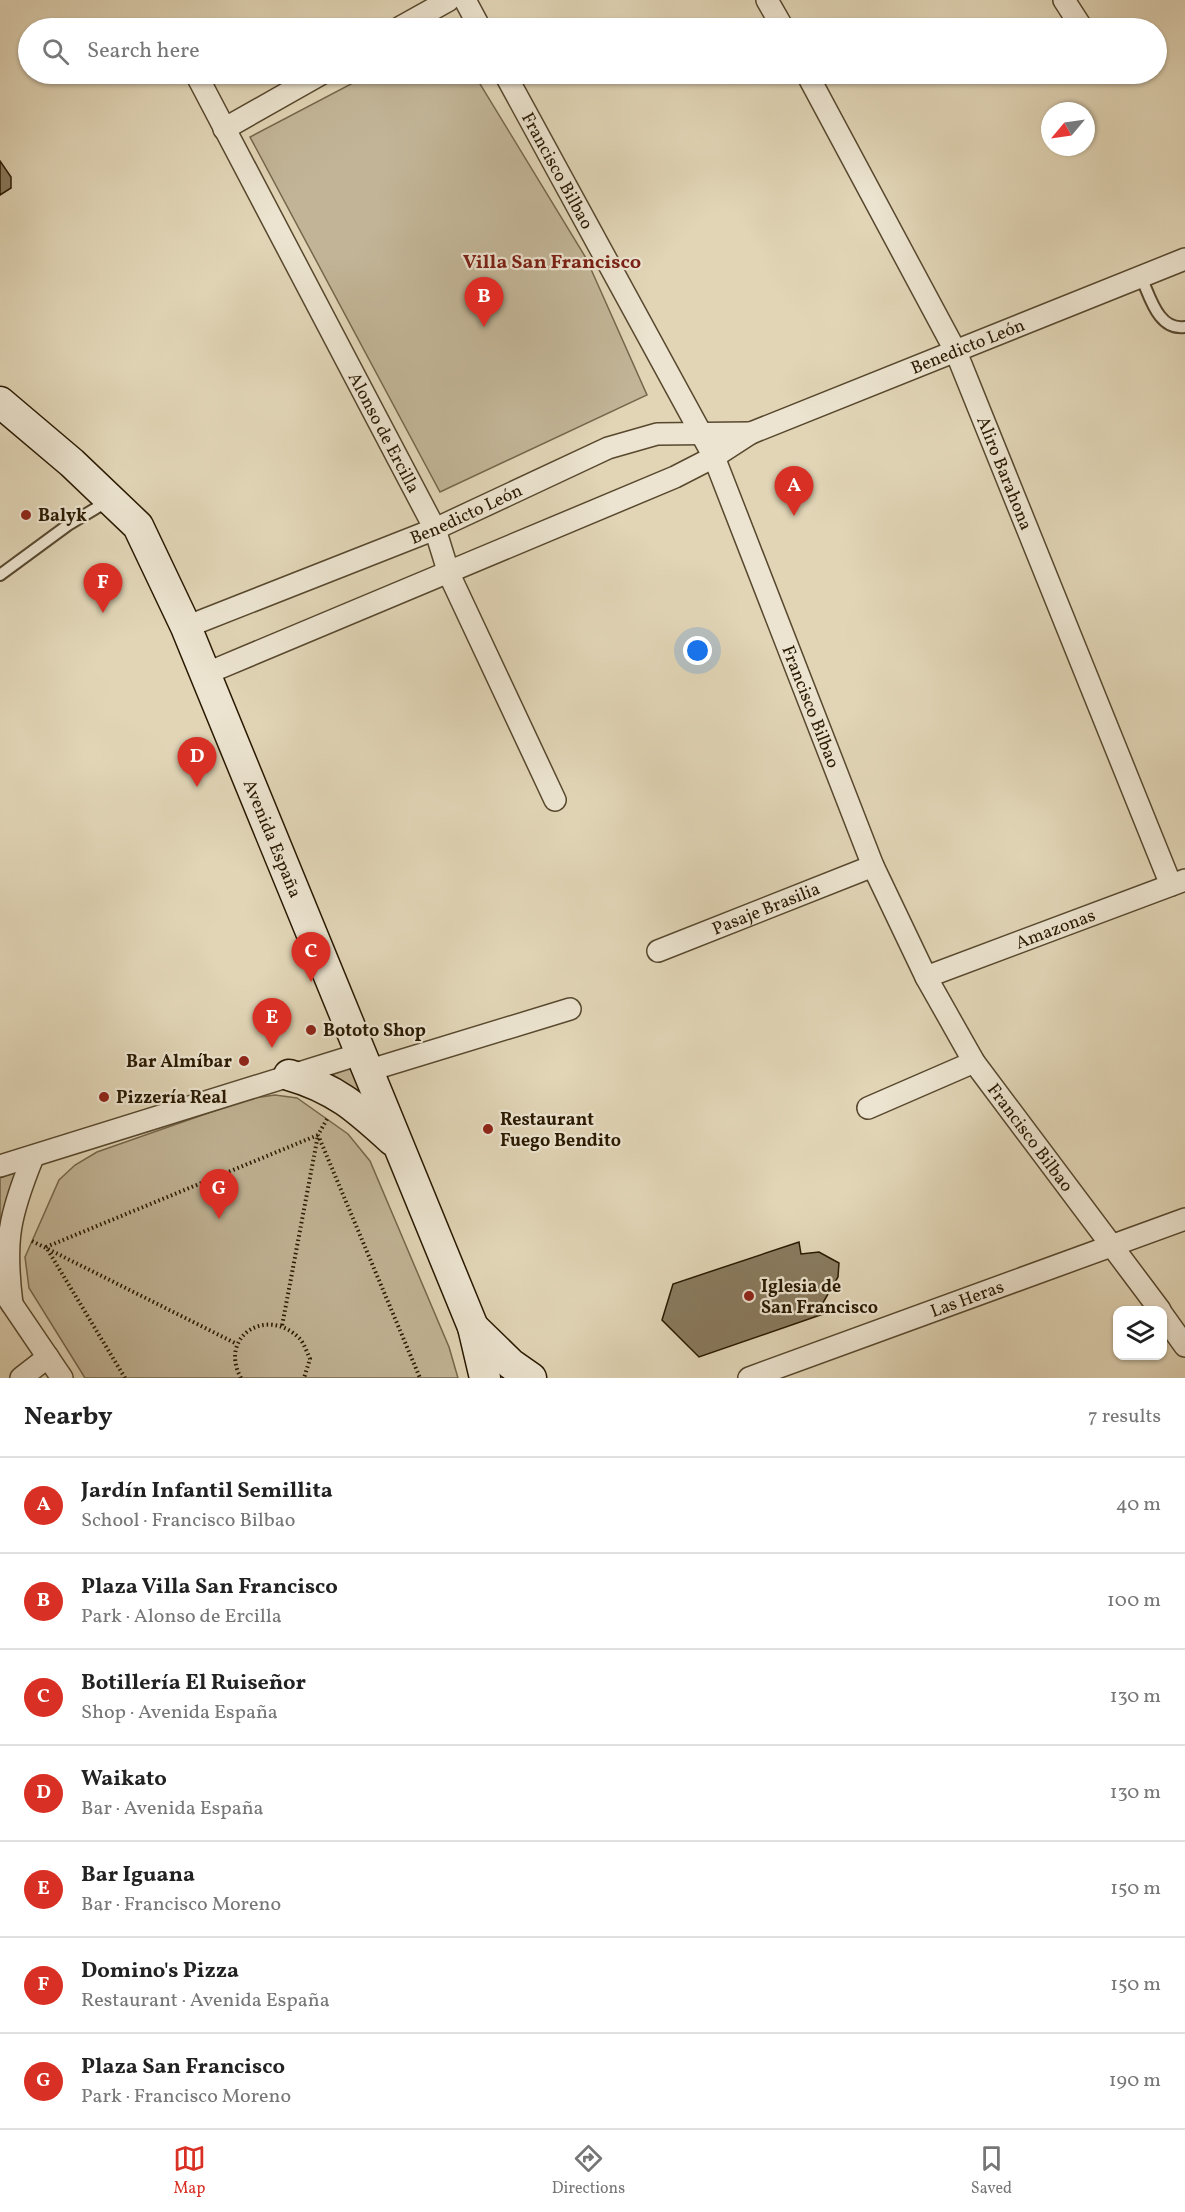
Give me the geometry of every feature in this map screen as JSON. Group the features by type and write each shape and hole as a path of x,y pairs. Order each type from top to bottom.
{"main road":[{"name":"Avenida España","path":"0,402 72,462 138,526 186,627 473,1327 485,1378"},
{"path":"289,1076 327,1088 340,1095 397,1144"},
{"name":"Avenida España","path":"473,1327 511,1364 531,1378"}],"street":[{"path":"417,18 449,0"},
{"path":"465,0 475,18"},
{"path":"767,0 777,18"},
{"path":"1064,0 1076,18"},
{"name":"Alonso de Ercilla","path":"201,84 435,529 449,574 555,800"},
{"path":"224,129 303,84"},
{"name":"Francisco Bilbao","path":"510,84 714,457 873,866 926,977 974,1062 1156,1306"},
{"name":"Aliro Barahona","path":"812,84 956,352 1178,882"},
{"name":"Benedicto León","path":"205,674 449,574 675,477 714,457 751,432 1185,259"},
{"name":"Benedicto León","path":"186,627 435,529 608,448 657,434 751,432"},
{"name":"Pasaje Brasilia","path":"658,951 873,866"},
{"name":"Amazonas","path":"926,977 1178,882"},
{"path":"0,1166 289,1076 364,1063 570,1009"},
{"path":"868,1108 974,1062"},
{"path":"12,1304 6,1261 9,1232 16,1199 33,1157"},
{"name":"Las Heras","path":"749,1378 1112,1244 1185,1220"},
{"path":"0,1287 62,1378"},
{"path":"1167,1321 1185,1346"},
{"path":"21,1378 48,1357"}],"lane":[{"path":"1141,277 1163,321 1174,327 1185,327"},
{"path":"0,575 68,525 111,500"}],"path":[{"path":"282,1326 318,1135 340,1095"},
{"path":"46,1247 318,1135"},
{"path":"318,1135 420,1378"},
{"path":"46,1247 237,1344"},
{"path":"46,1247 125,1378"},
{"path":"242,1378 235,1366 237,1344 243,1333 261,1325 282,1326 300,1339 310,1359 304,1378"}],"shaded area":[{"path":"351,84 480,84 586,258 647,395 440,492 250,137"},
{"path":"355,1066 368,1099 329,1076"},
{"path":"275,1095 297,1098 348,1134 370,1161 449,1347 458,1378 85,1378 29,1288 25,1257 59,1180 75,1165 97,1152 248,1099"},
{"path":"18,1171 0,1227 0,1178"}],"building":[{"path":"0,161 11,177 11,188 0,195"},
{"name":"Iglesia de San Francisco","path":"799,1242 801,1254 819,1252 839,1263 838,1277 821,1306 826,1313 699,1357 662,1320 673,1284"}],"place":[{"name":"Plaza Villa San Francisco","path":"484,327"},
{"name":"Balyk","path":"26,515"},
{"name":"Jardín Infantil Semillita","path":"794,516"},
{"name":"Domino's Pizza","path":"103,613"},
{"name":"Waikato","path":"197,787"},
{"name":"Botillería El Ruiseñor","path":"311,982"},
{"name":"Bototo Shop","path":"311,1030"},
{"name":"Bar Iguana","path":"272,1048"},
{"name":"Bar Almíbar","path":"244,1061"},
{"name":"Pizzería Real","path":"104,1097"},
{"name":"Restaurant Fuego Bendito","path":"488,1129"},
{"name":"Plaza San Francisco","path":"219,1219"},
{"name":"Iglesia de San Francisco","path":"749,1296"}],"district":[{"name":"Villa San Francisco","path":"552,261"}]}
